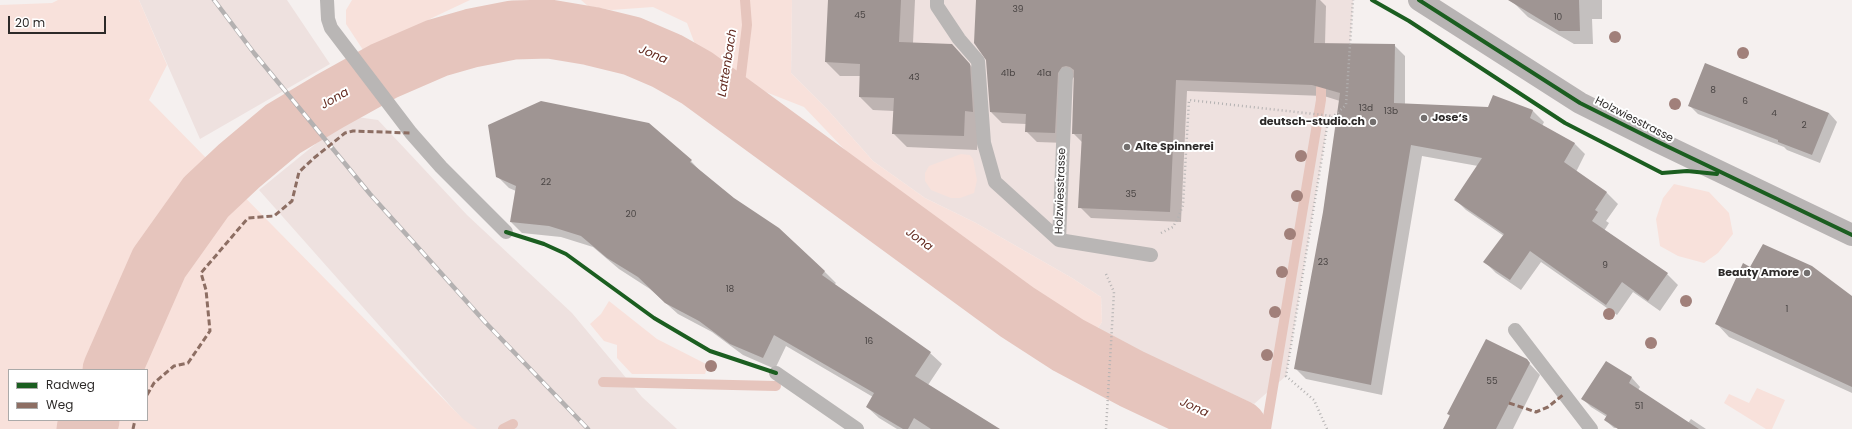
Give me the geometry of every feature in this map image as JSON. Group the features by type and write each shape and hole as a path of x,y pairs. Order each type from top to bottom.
{"street":[{"name":"Holzwiesstrasse","path":"1419,0 1580,103 1663,145 1852,235"}],"lane":[{"path":"327,0 328,19 331,28 411,133 441,167 506,232"},
{"name":"Holzwiesstrasse","path":"937,0 937,6 959,39 978,61 984,143 995,182 1059,240"},
{"name":"Holzwiesstrasse","path":"1059,240 1066,74"},
{"path":"1059,240 1151,254"},
{"path":"1515,330 1591,429"},
{"path":"776,373 857,429"}],"path":[{"path":"1327,429 1314,400 1286,376 1328,121 1346,105 1353,0"},
{"path":"1157,234 1166,232 1173,227 1183,205 1189,100 1333,116"},
{"path":"1101,269 1107,274 1114,292 1106,429"}],"shaded area":[{"path":"58,0 139,0 167,65 149,100 463,419 477,429 0,429 0,5 52,3"},
{"path":"139,0 287,0 330,64 200,139"},
{"path":"352,0 470,0 365,53 346,24 346,10"},
{"path":"581,0 792,0 791,73 827,109 873,161 925,198 976,223 1072,278 1101,297 1102,322 1096,331 1082,328 1044,306 920,219 863,169 804,107 735,80 699,55 687,23 653,7 611,10 588,6"},
{"path":"792,0 1353,0 1346,105 1328,121 1286,376 1254,404 1096,331 1102,322 1101,297 1072,278 976,223 925,198 873,161 827,109 791,73"},
{"path":"350,116 378,120 467,215 572,313 642,397 677,429 471,429 259,190"},
{"path":"961,154 970,155 973,159 977,180 974,193 960,198 951,198 931,190 925,181 925,173 929,166"},
{"path":"1674,184 1709,192 1729,213 1733,234 1718,253 1704,263 1678,256 1660,246 1656,219 1663,198"},
{"path":"609,301 657,339 708,365 705,374 632,374 617,358 617,345 604,341 590,324 601,314"},
{"path":"1757,388 1785,400 1772,429 1766,429 1724,403 1729,394 1749,403"}],"building":[{"path":"828,0 901,0 899,42 952,44 970,64 973,112 965,111 964,136 892,134 894,98 859,97 860,64 825,62"},
{"path":"976,0 1316,0 1314,43 1395,44 1394,103 1488,107 1493,95 1533,110 1530,118 1575,143 1564,162 1607,192 1595,210 1598,212 1592,221 1668,273 1648,301 1622,282 1606,305 1530,251 1510,280 1483,262 1504,234 1454,200 1482,158 1411,145 1371,385 1294,369 1323,212 1340,93 1312,85 1176,80 1170,212 1078,208 1082,134 1072,134 1074,70 1066,66 1062,67 1058,73 1055,133 1025,132 1026,114 990,112 986,60 974,43"},
{"path":"1508,0 1579,0 1580,31 1559,31"},
{"path":"1705,63 1829,113 1812,155 1778,142 1778,140 1688,106"},
{"path":"541,101 649,123 692,160 690,162 734,198 779,228 825,271 822,275 931,352 915,376 1000,429 931,429 914,418 908,429 903,429 866,407 874,393 774,335 763,358 730,344 699,321 665,303 638,277 607,258 581,236 549,226 510,222 516,186 496,177 488,125"},
{"path":"1763,244 1812,266 1852,296 1852,387 1715,324 1743,263 1750,267"},
{"path":"1486,339 1527,359 1530,363 1496,429 1443,429 1450,415 1447,414"},
{"path":"1606,361 1632,377 1629,383 1699,429 1618,429 1604,420 1607,415 1581,399"}],"waterway":[{"name":"Lattenbach","path":"734,106 741,75 747,25 745,0"},
{"name":"Jona","path":"112,369 159,263 206,197 239,166 283,129 384,71 437,48 472,38 513,30 549,29 591,36 632,46 667,61 697,78 1017,312 1068,345 1132,379 1238,429"},
{"path":"1266,429 1321,100 1321,88"},
{"path":"603,382 776,386"},
{"name":"Jona","path":"86,429 90,421"},
{"path":"503,429 513,424"}],"railway":[{"path":"214,0 254,53 370,194 485,322 588,429"}],"marked path":[{"path":"148,393 154,383 174,366 188,363 210,331 206,290 201,273 248,218 274,216 292,201 299,172 345,133 353,131 411,133"},
{"path":"1509,403 1536,412 1548,407 1564,394"},
{"path":"133,429 135,421"}],"cycle path":[{"path":"1372,0 1409,21 1565,123 1662,173 1687,171 1717,174"},
{"path":"1419,0 1580,103 1852,235"},
{"path":"506,232 544,244 566,254 654,318 710,351 776,373"}],"place":[{"name":"Jose‘s","path":"1424,118"},
{"name":"deutsch-studio.ch","path":"1373,122"},
{"name":"Alte Spinnerei","path":"1127,147"},
{"name":"Beauty Amore","path":"1807,273"}]}
